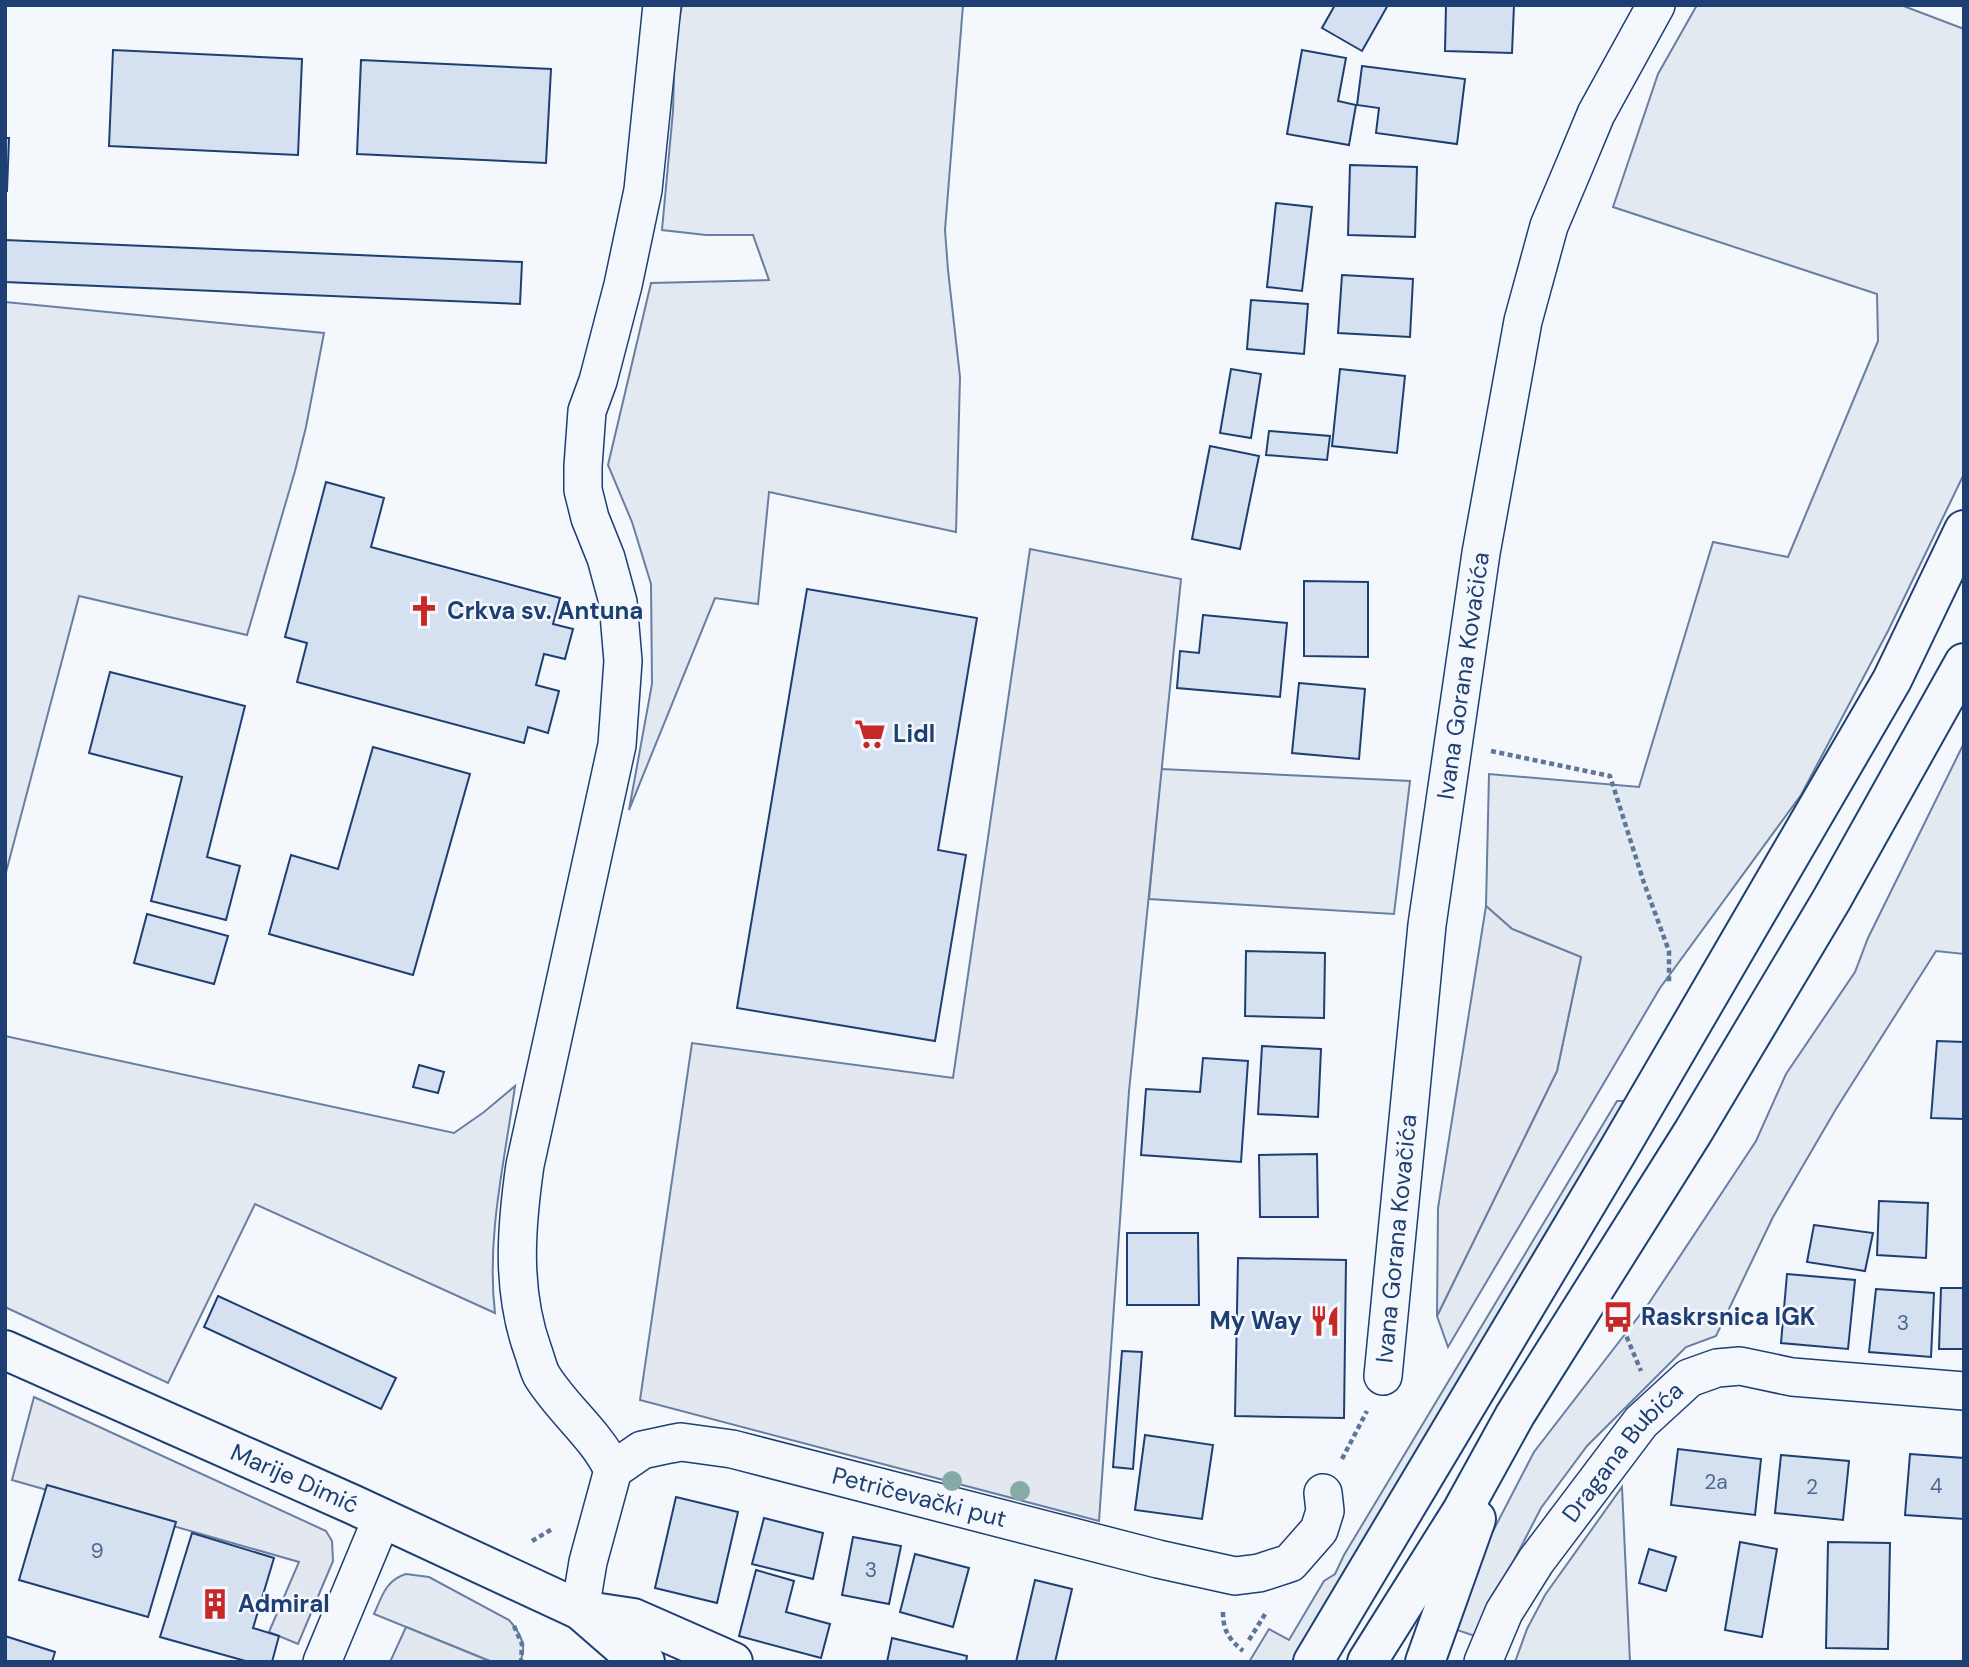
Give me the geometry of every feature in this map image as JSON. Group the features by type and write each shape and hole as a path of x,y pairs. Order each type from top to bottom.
{"main road":[{"path":"1313,1662 1630,1131 1878,704 1964,530"},
{"path":"1367,1662 1462,1511 1516,1415 1693,1132 1811,934 1964,663"},
{"name":"Marije Dimić","path":"5,1350 382,1518 580,1610 634,1656 645,1662"},
{"path":"1425,1662 1516,1415"},
{"name":"Marije Dimić","path":"580,1610 633,1618 733,1662"}],"street":[{"path":"580,1610 588,1562 613,1471 599,1445 542,1375 524,1326 517,1289 518,1216 526,1165 617,745 624,661 618,602 606,558 590,518 583,490 583,466 587,411 598,381 623,285 643,190 662,5"},
{"name":"Ivana Gorana Kovačića","path":"1384,1376 1427,925 1481,553 1523,321 1549,226 1596,114 1656,5"},
{"name":"Dragana Bubića","path":"1483,1662 1504,1612 1536,1561 1641,1422 1689,1378 1717,1368 1740,1366 1804,1378 1964,1391"},
{"name":"Petričevački put","path":"613,1471 642,1450 670,1444 681,1442 732,1449 1158,1559 1235,1576 1259,1573 1290,1563 1319,1530 1325,1511 1323,1493"},
{"path":"322,1662 382,1518"}],"path":[{"path":"1452,742 1610,776 1669,951 1669,975"},
{"path":"1618,1317 1642,1376"},
{"path":"1225,1602 1225,1631 1231,1641 1243,1651"},
{"path":"1249,1640 1270,1607"}],"shaded area":[{"path":"682,5 963,5 945,230 960,377 956,532 769,492 758,604 715,598 629,810 652,684 651,584 632,522 608,465 651,283 769,280 753,235 706,235 662,230 673,111 675,43"},
{"path":"1697,5 1901,5 1964,29 1964,474 1888,631 1801,795 1660,988 1448,1347 1437,1316 1557,1071 1581,957 1512,929 1486,906 1489,774 1639,787 1713,542 1788,557 1878,341 1877,294 1613,207 1658,74"},
{"path":"5,302 324,333 295,471 247,635 79,596 5,876"},
{"path":"1030,549 1181,579 1129,1091 1099,1521 640,1400 692,1043 953,1078"},
{"path":"1964,743 1964,954 1936,951 1836,1109 1773,1217 1716,1336 1686,1347 1587,1446 1541,1508 1475,1636 1457,1630 1492,1533 1534,1452 1649,1303 1756,1141 1786,1074 1855,972 1868,938"},
{"path":"1161,769 1410,781 1394,914 1149,899"},
{"path":"1486,906 1512,929 1581,957 1557,1071 1437,1316 1438,1208"},
{"path":"5,1036 454,1133 515,1086 495,1227 495,1313 255,1204 168,1383 5,1307"},
{"path":"1617,1101 1623,1101 1626,1106 1292,1662 1249,1662 1269,1629 1289,1640 1324,1581 1335,1574"},
{"path":"34,1397 326,1531 332,1541 333,1561 298,1644 269,1632 299,1562 12,1480"},
{"path":"1622,1487 1630,1662 1515,1662 1527,1629 1545,1595"},
{"path":"406,1574 429,1577 509,1620 523,1645 519,1662 492,1662 374,1614 389,1585"},
{"path":"406,1627 492,1662 390,1662"}],"building":[{"path":"1335,5 1388,5 1362,51 1322,28"},
{"path":"1446,5 1514,5 1512,53 1445,51"},
{"path":"113,50 302,59 298,155 109,146"},
{"path":"1302,50 1346,58 1338,101 1356,105 1349,145 1287,134"},
{"path":"361,60 551,69 546,163 357,154"},
{"path":"1362,66 1465,79 1457,144 1376,133 1379,108 1357,105"},
{"path":"5,138 9,138 7,191 5,191"},
{"path":"1350,165 1417,167 1415,237 1348,235"},
{"path":"1276,203 1312,207 1302,291 1267,287"},
{"path":"5,240 522,262 520,304 5,282"},
{"path":"1342,275 1413,279 1410,337 1338,333"},
{"path":"1251,300 1308,304 1304,354 1247,349"},
{"path":"1231,369 1261,374 1251,438 1220,433"},
{"path":"1340,369 1405,376 1397,453 1332,446"},
{"path":"1269,431 1330,436 1327,460 1266,455"},
{"path":"1210,446 1259,456 1240,549 1192,539"},
{"name":"Crkva sv. Antuna","path":"326,482 384,498 371,547 560,598 553,624 573,629 565,659 544,654 536,685 559,691 548,733 528,727 524,743 297,682 307,643 285,637"},
{"path":"1304,581 1368,582 1368,657 1304,656"},
{"name":"Lidl","path":"807,589 977,618 938,850 966,855 935,1041 737,1008"},
{"path":"1203,615 1287,623 1280,697 1177,688 1180,651 1199,653"},
{"path":"110,672 245,706 207,857 240,866 226,920 151,901 182,777 89,753"},
{"path":"1299,683 1365,689 1359,759 1292,753"},
{"path":"373,747 470,774 413,975 269,934 291,855 338,869"},
{"path":"147,914 228,936 214,984 134,963"},
{"path":"1246,951 1325,953 1324,1018 1245,1016"},
{"path":"1937,1041 1964,1042 1964,1119 1931,1118"},
{"path":"1262,1046 1321,1049 1318,1117 1258,1114"},
{"path":"1203,1058 1248,1061 1241,1162 1141,1155 1146,1089 1200,1092"},
{"path":"419,1065 444,1072 438,1093 413,1087"},
{"path":"1317,1154 1318,1217 1260,1217 1259,1155"},
{"path":"1879,1201 1928,1203 1926,1258 1877,1255"},
{"path":"1814,1225 1873,1233 1865,1271 1807,1262"},
{"path":"1127,1233 1198,1233 1199,1305 1127,1305"},
{"path":"1238,1258 1346,1260 1344,1418 1235,1416"},
{"path":"1787,1274 1855,1280 1848,1349 1781,1343"},
{"path":"1941,1288 1964,1288 1964,1349 1939,1349"},
{"path":"1876,1289 1934,1293 1931,1357 1869,1352"},
{"path":"218,1296 396,1378 381,1409 204,1327"},
{"path":"1122,1351 1142,1352 1133,1469 1113,1467"},
{"path":"1145,1435 1213,1445 1202,1519 1135,1510"},
{"path":"1678,1449 1761,1459 1755,1515 1671,1505"},
{"path":"1910,1454 1964,1458 1964,1519 1905,1515"},
{"path":"1781,1455 1849,1461 1843,1520 1775,1513"},
{"path":"47,1485 176,1522 148,1617 19,1580"},
{"path":"676,1497 738,1512 717,1603 655,1588"},
{"path":"764,1518 823,1533 813,1579 752,1564"},
{"name":"Admiral","path":"192,1533 274,1558 253,1628 279,1636 272,1662 249,1662 160,1637"},
{"path":"853,1537 901,1546 889,1604 842,1595"},
{"path":"1740,1542 1777,1549 1762,1637 1725,1630"},
{"path":"1828,1542 1890,1543 1888,1649 1826,1648"},
{"path":"1649,1549 1676,1557 1666,1591 1639,1583"},
{"path":"915,1554 969,1568 953,1627 900,1612"},
{"path":"756,1570 794,1581 786,1612 830,1624 821,1658 739,1636"},
{"path":"1035,1580 1072,1589 1055,1662 1016,1662"},
{"path":"5,1636 55,1652 52,1662 5,1662"},
{"path":"892,1638 967,1656 966,1662 887,1662"}],"place":[{"name":"Crkva sv. Antuna","path":"424,611"},
{"name":"Lidl","path":"870,734"},
{"name":"Raskrsnica IGK","path":"1618,1317"},
{"name":"My Way","path":"1325,1321"},
{"name":"Admiral","path":"215,1604"}]}
